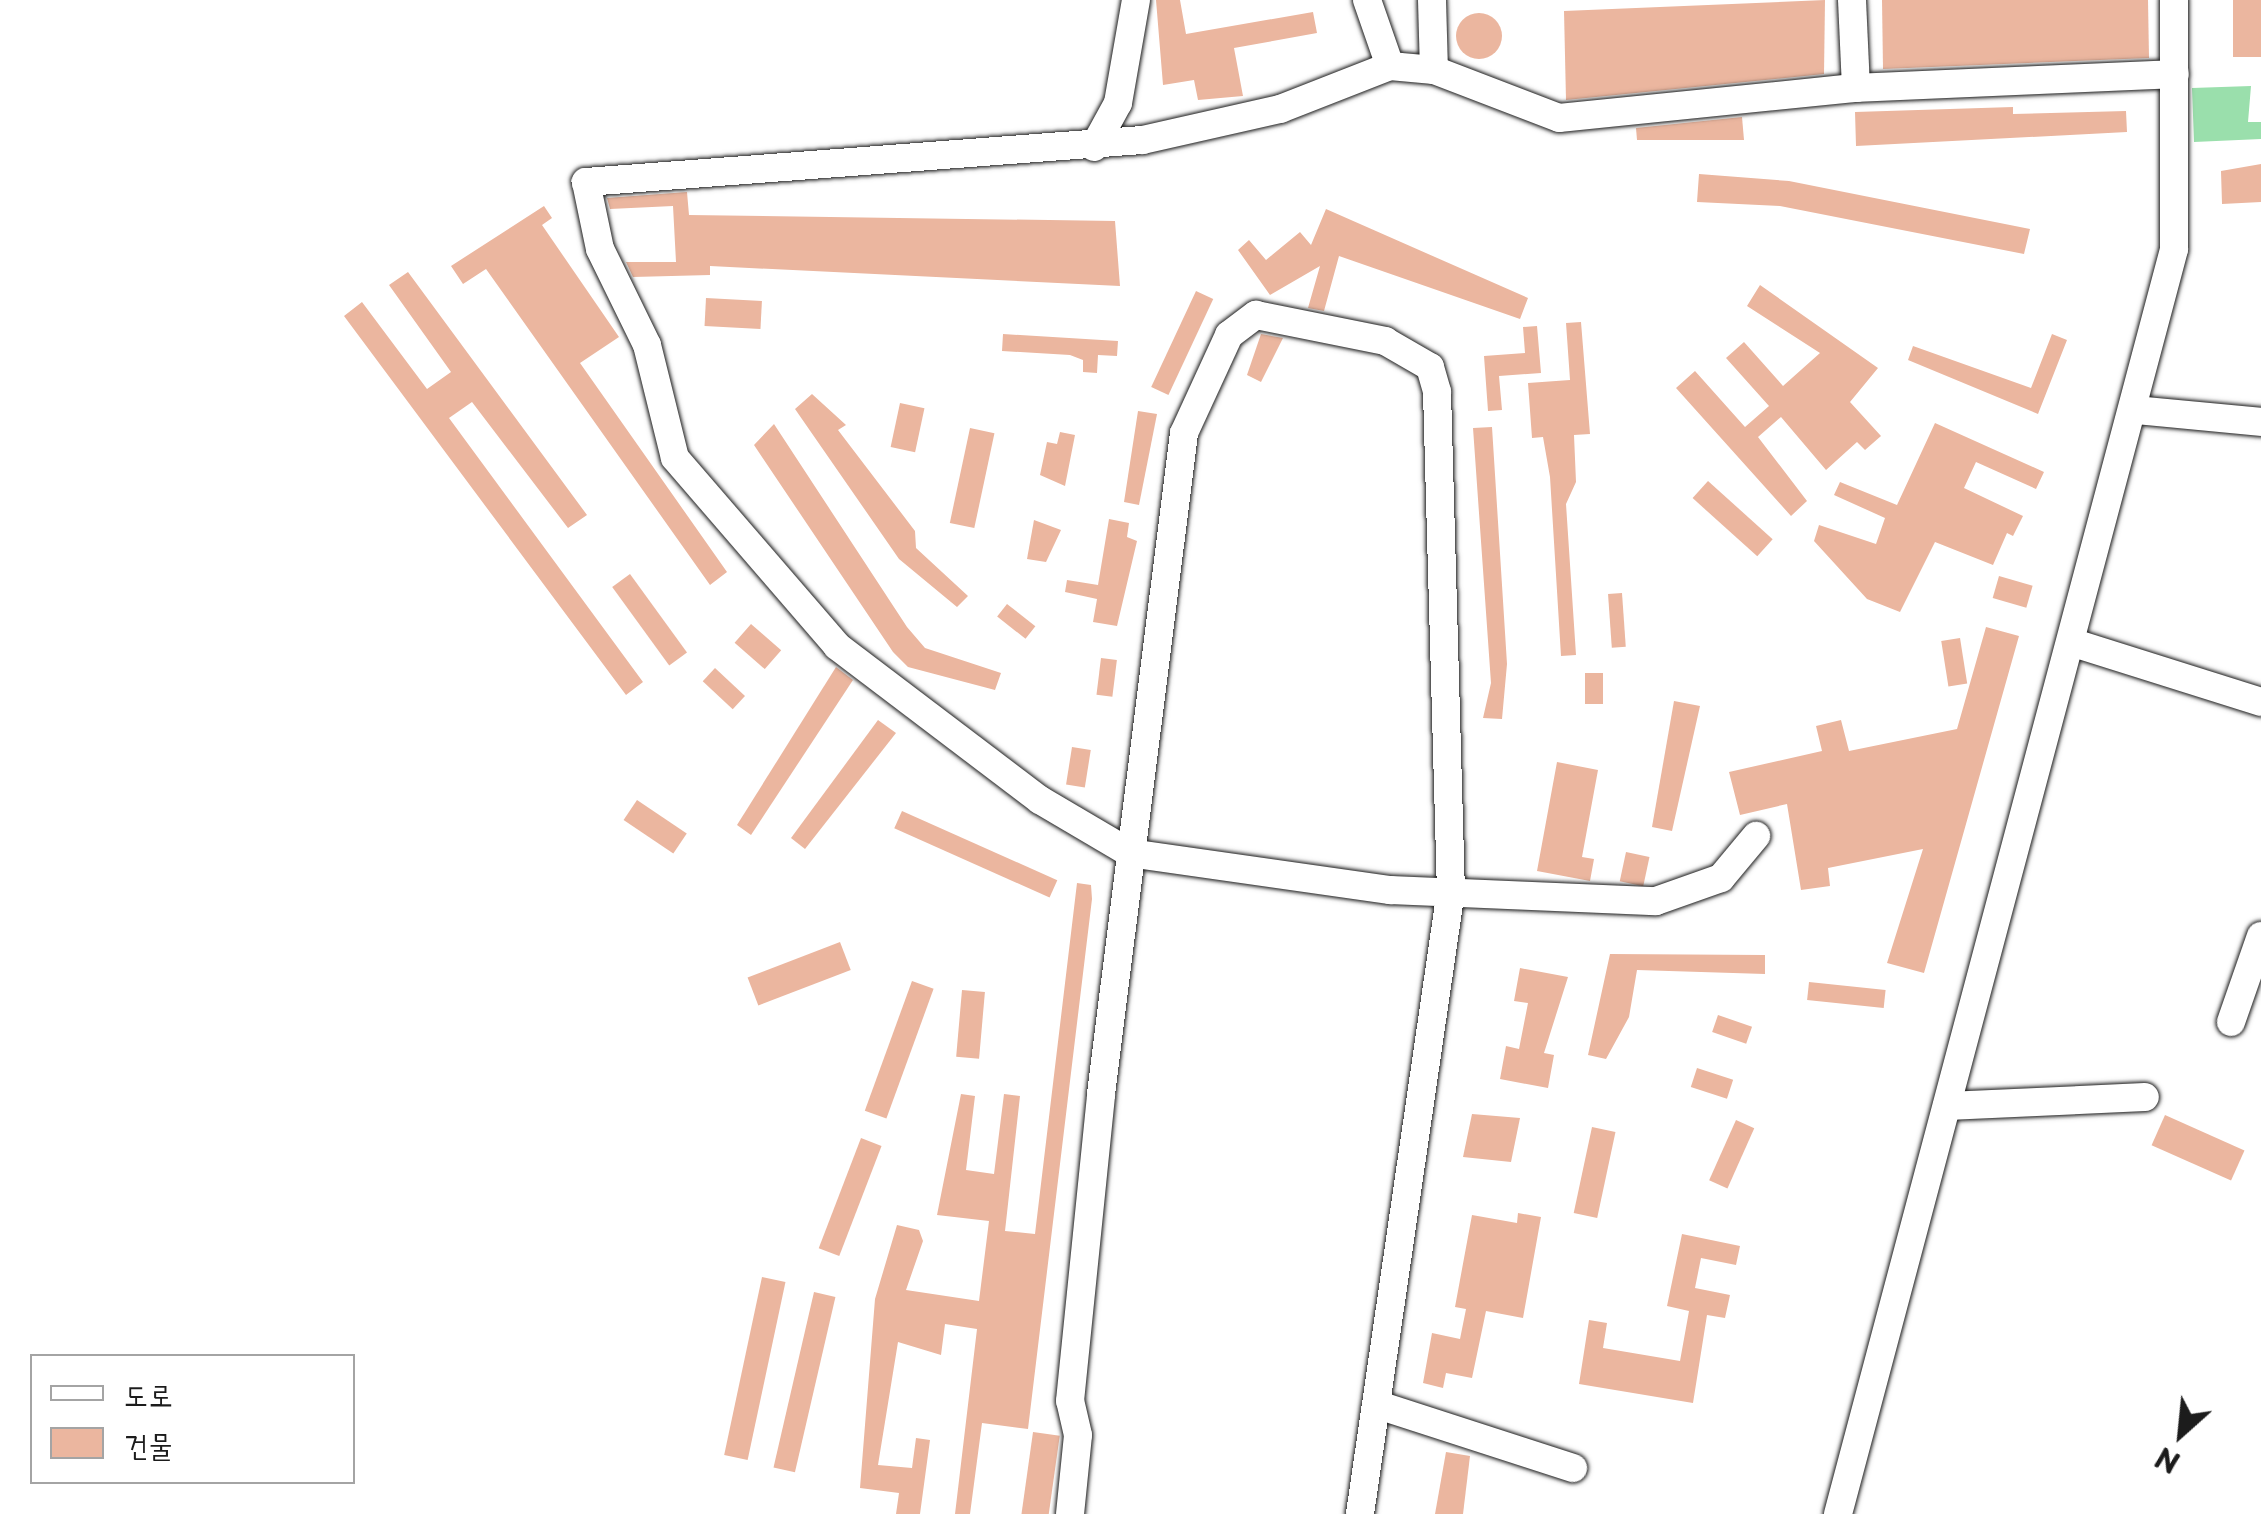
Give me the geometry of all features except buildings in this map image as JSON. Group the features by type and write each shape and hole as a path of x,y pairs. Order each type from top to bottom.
{"street":[{"path":"1094,147 1118,103 1136,0"},
{"path":"1367,0 1390,66"},
{"path":"1432,0 1434,70"},
{"path":"1852,0 1856,88"},
{"path":"1838,1514 2074,643 2174,249 2174,0"},
{"path":"1756,836 1721,878 1656,901 1451,890 1130,853 1040,800 836,646 713,512 660,421 647,344 600,249 586,182 1094,147 1211,129 1390,66 1434,70 1560,118 1856,88 2175,74"},
{"path":"1070,1514 1078,1434 1070,1400 1130,853 1184,433 1242,321 1292,316 1410,352 1430,367 1437,392 1451,890 1360,1514"},
{"path":"2135,410 2261,422"},
{"path":"2074,643 2261,702"},
{"path":"2231,1022 2261,936"},
{"path":"1947,1106 2145,1097"},
{"path":"1378,1405 1573,1468"}],"green space":[{"path":"2251,86 2248,122 2261,122 2261,139 2194,142 2192,88"}]}
